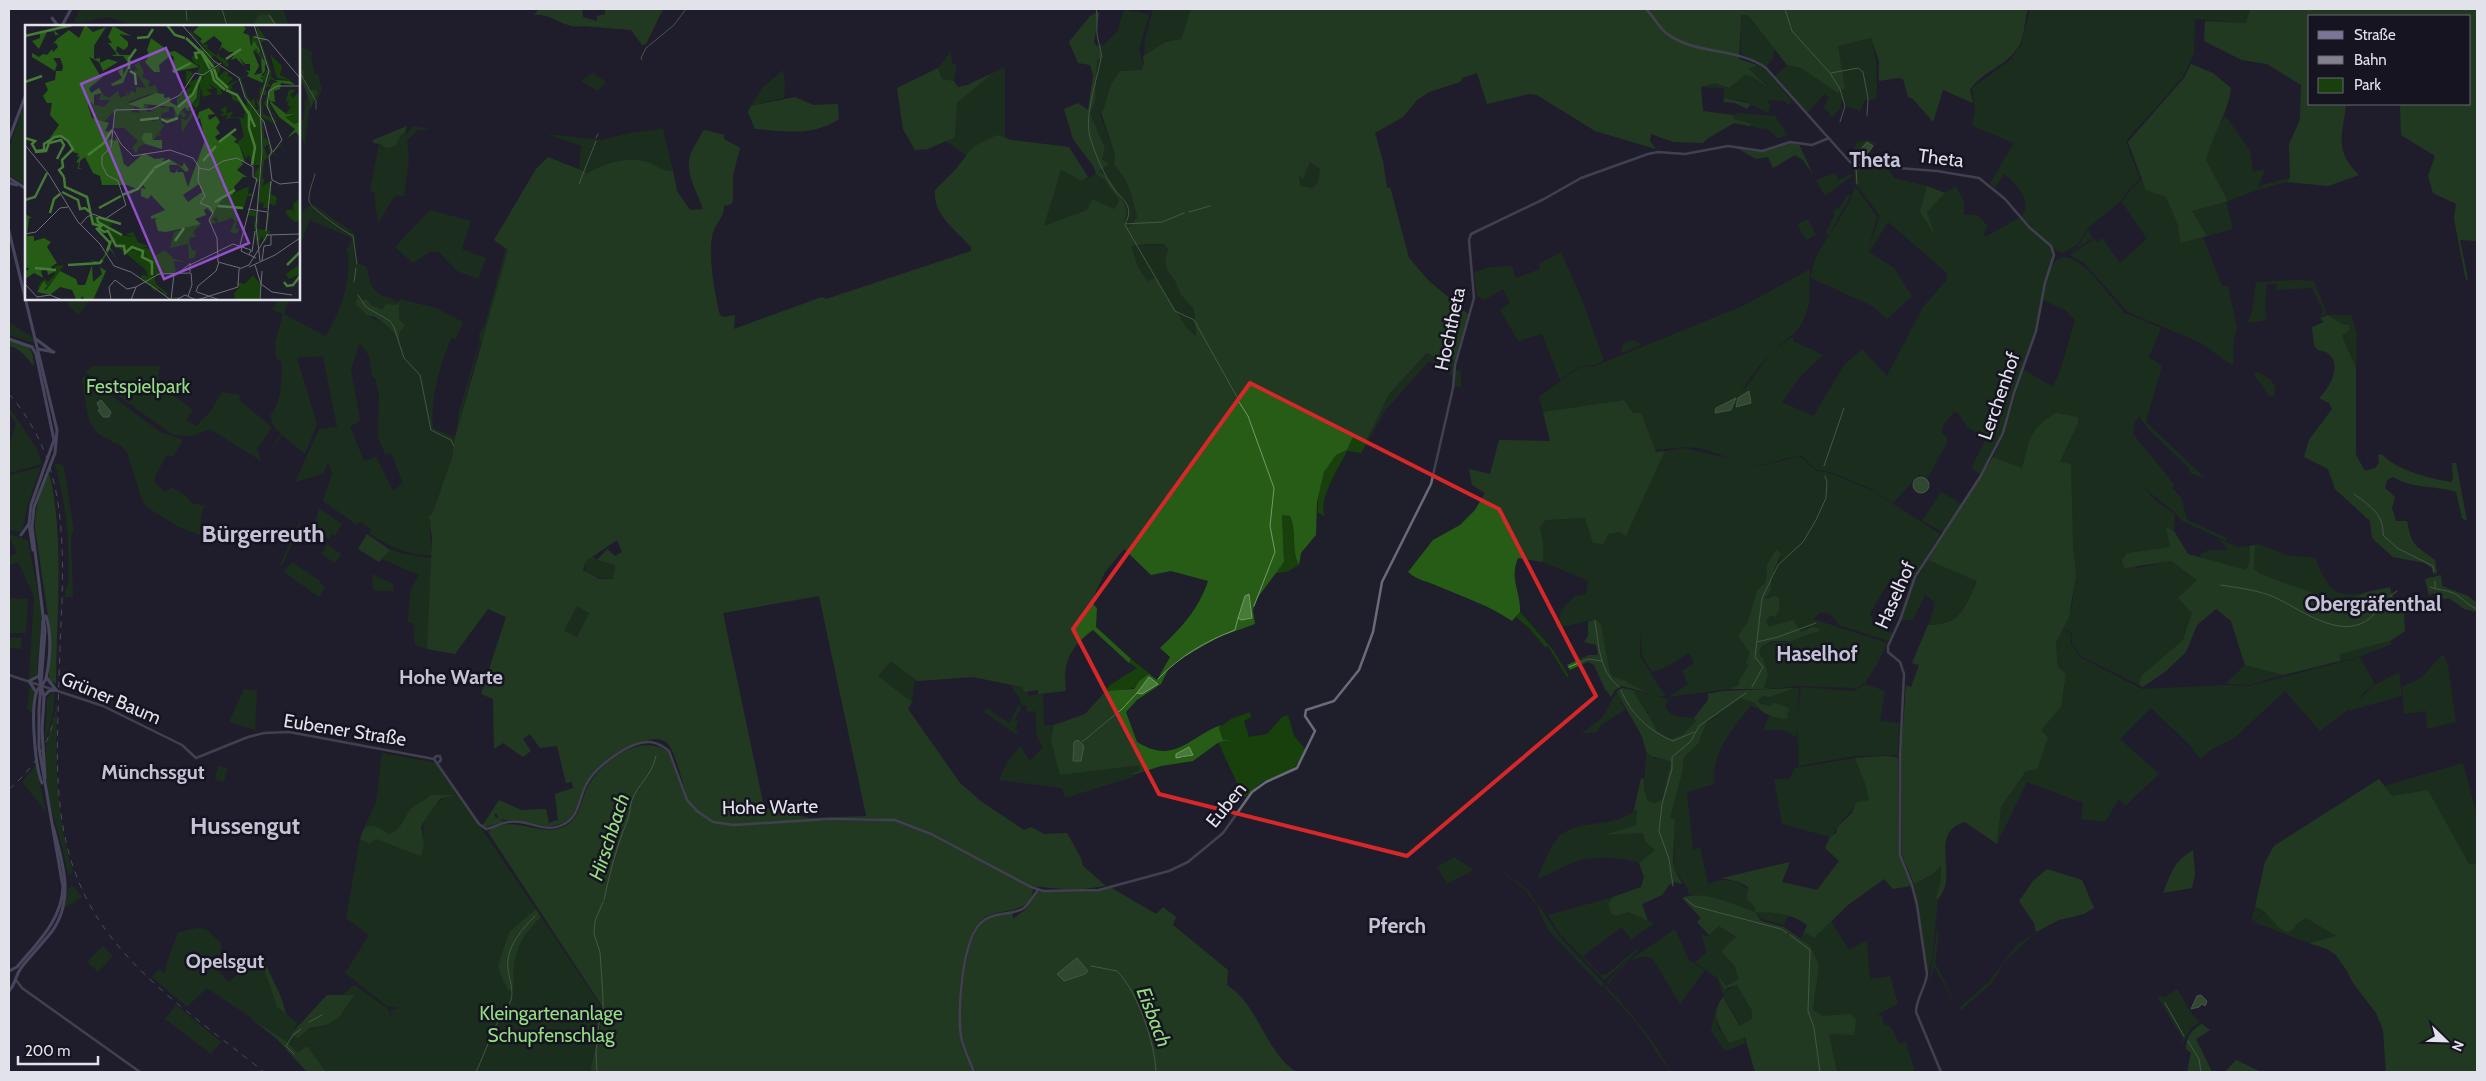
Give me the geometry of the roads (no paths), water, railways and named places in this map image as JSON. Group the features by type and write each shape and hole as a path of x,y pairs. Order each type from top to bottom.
{"main road":[{"path":"63,25 71,9"},
{"path":"52,18 57,25"},
{"path":"9,137 25,97"},
{"path":"9,126 16,120"},
{"path":"9,180 17,183 25,188 9,180"},
{"path":"9,231 25,297"},
{"path":"16,978 9,971 17,967 44,935 57,915 62,894 60,867 44,788 39,738 41,686 46,677 49,641 32,527 34,507 55,453 58,436 26,300"},
{"path":"9,339 49,352"},
{"path":"35,339 54,352 44,354 41,360"},
{"path":"32,347 36,354 54,440 35,491 29,524 31,543 35,554"},
{"path":"43,350 46,347"},
{"path":"29,524 22,535 31,543"},
{"path":"44,788 42,729 44,697 39,676 45,612"},
{"path":"44,788 39,774 36,749 45,649 45,612"},
{"path":"28,681 39,676"},
{"path":"44,697 49,691 56,690 46,677"},
{"path":"28,681 41,686"},
{"path":"10,990 19,970 58,920 66,895 63,867 50,818"},
{"path":"35,951 36,944"}],"street":[{"name":"Theta","path":"1646,9 1663,30 1672,37 1690,44 1758,62 1830,138 1846,159 1856,165 1945,172 1967,175 1982,180 1999,193 2029,228 2051,246 2054,255"},
{"name":"Hochtheta","path":"1430,484 1452,388 1455,365 1474,298 1469,240 1471,234 1544,199 1581,178 1658,152 1685,154 1728,146 1762,152 1790,142 1812,145 1830,138"},
{"name":"Lerchenhof","path":"1943,534 1989,462 2003,433 2018,379 2036,331 2045,283 2053,264 2054,255"},
{"name":"Euben","path":"895,820 931,834 1038,890 1099,890 1179,866 1213,843 1230,823 1245,800 1260,786 1297,768 1315,731 1305,716 1306,710 1334,701 1358,670 1373,632 1382,582 1430,484"},
{"name":"Haselhof","path":"1941,1072 1916,1012 1916,1005 1927,974 1917,904 1912,885 1900,855 1900,756 1904,674 1900,662 1888,652 1888,646 1900,620 1911,584 1943,534"},
{"name":"Grüner Baum","path":"9,675 103,706 182,745 196,758"},
{"name":"Eubener Straße","path":"196,758 256,735 289,732 434,759"},
{"name":"Hohe Warte","path":"438,763 441,760 440,756 436,756 434,759 478,824 486,828 508,822 549,829 563,825 575,812 586,786 595,772 617,754 634,746 651,742 669,751 687,800 697,811 713,822 734,825 829,819 895,820"},
{"path":"974,1072 961,1038 959,1017 968,949 972,934 983,920 995,913 1018,911 1026,906 1038,890"},
{"path":"19,970 18,979 22,988"},
{"path":"16,978 22,988 140,1072"},
{"path":"10,990 22,988"}],"waterway":[{"path":"186,9 187,20"},
{"path":"222,9 227,25"},
{"path":"642,60 641,58 646,48 674,25 686,9"},
{"path":"1096,9 1097,35 1101,56 1090,108 1090,137 1104,172 1113,188 1128,206 1129,211 1125,224"},
{"path":"1785,9 1792,31 1830,73 1840,89 1845,106 1840,122"},
{"path":"269,15 275,25"},
{"path":"1831,73 1858,68 1863,72 1868,98 1867,116"},
{"path":"300,73 316,101 316,109"},
{"path":"596,138 598,134"},
{"path":"579,184 596,141"},
{"path":"1856,168 1857,184"},
{"path":"315,174 309,201 321,214 353,236 357,264"},
{"path":"1189,212 1210,206"},
{"path":"1125,224 1162,222 1184,213"},
{"path":"1125,225 1175,311 1194,320 1237,397"},
{"path":"354,282 356,268"},
{"path":"358,295 366,307 390,321 394,327 404,358 420,375 431,430 451,440 454,446"},
{"path":"1239,402 1248,416 1274,488 1270,526 1275,552 1254,606"},
{"path":"1824,466 1844,408"},
{"path":"1752,687 1763,667 1755,657 1762,598 1778,565 1803,542 1816,520 1826,498 1827,482 1825,476"},
{"path":"2354,494 2375,511 2381,521 2383,535 2397,548 2433,566 2434,571"},
{"path":"2435,581 2435,588"},
{"path":"2221,585 2274,597 2316,619 2339,626 2350,626 2365,622 2397,591"},
{"path":"2430,587 2453,593 2477,609"},
{"path":"1158,679 1175,663 1194,650 1235,630 1238,618"},
{"path":"1595,621 1599,649 1604,666 1612,681 1619,687"},
{"path":"1757,642 1778,637 1816,623"},
{"path":"1569,667 1588,659 1602,661"},
{"path":"1621,690 1635,714 1656,732 1673,741 1694,732"},
{"path":"1082,742 1122,709 1137,693"},
{"path":"1673,886 1669,859 1659,831 1662,804 1672,769 1672,757 1691,741 1699,726 1746,693"},
{"name":"Hirschbach","path":"604,900 632,800 651,770 656,756"},
{"path":"1686,899 1694,906 1781,929 1787,933"},
{"name":"Hirschbach","path":"597,1072 596,1052 599,1023 603,1010 603,997 600,952 594,934 595,921 603,902"},
{"path":"476,1072 494,1029 511,1000 512,989 508,961 512,946 520,933 535,916"},
{"path":"1790,935 1810,950 1808,1011 1814,1028 1820,1072"},
{"name":"Eisbach","path":"1091,966 1117,971 1125,980 1138,1005 1149,1033 1156,1072"},
{"path":"2165,1003 2184,1036"},
{"path":"309,1022 322,1015"},
{"path":"294,1054 286,1046 293,1035 301,1029"},
{"path":"2188,1041 2199,1059 2201,1072"}],"railway":[{"path":"9,394 27,417 40,442 50,467 60,519 62,603 57,740 61,814 71,861 91,907 107,932 126,955 193,1017 264,1072"},
{"path":"9,789 24,775 37,758 47,740 54,719"}],"district":[{"name":"Theta","path":"1875,159"},
{"name":"Bürgerreuth","path":"263,533"},
{"name":"Obergräfenthal","path":"2373,603"},
{"name":"Haselhof","path":"1817,653"},
{"name":"Hohe Warte","path":"451,677"},
{"name":"Münchssgut","path":"153,772"},
{"name":"Hussengut","path":"245,825"},
{"name":"Pferch","path":"1397,925"},
{"name":"Opelsgut","path":"225,961"}],"park label":[{"name":"Festspielpark","path":"138,386"},
{"name":"Kleingartenanlage Schupfenschlag","path":"551,1024"}]}
